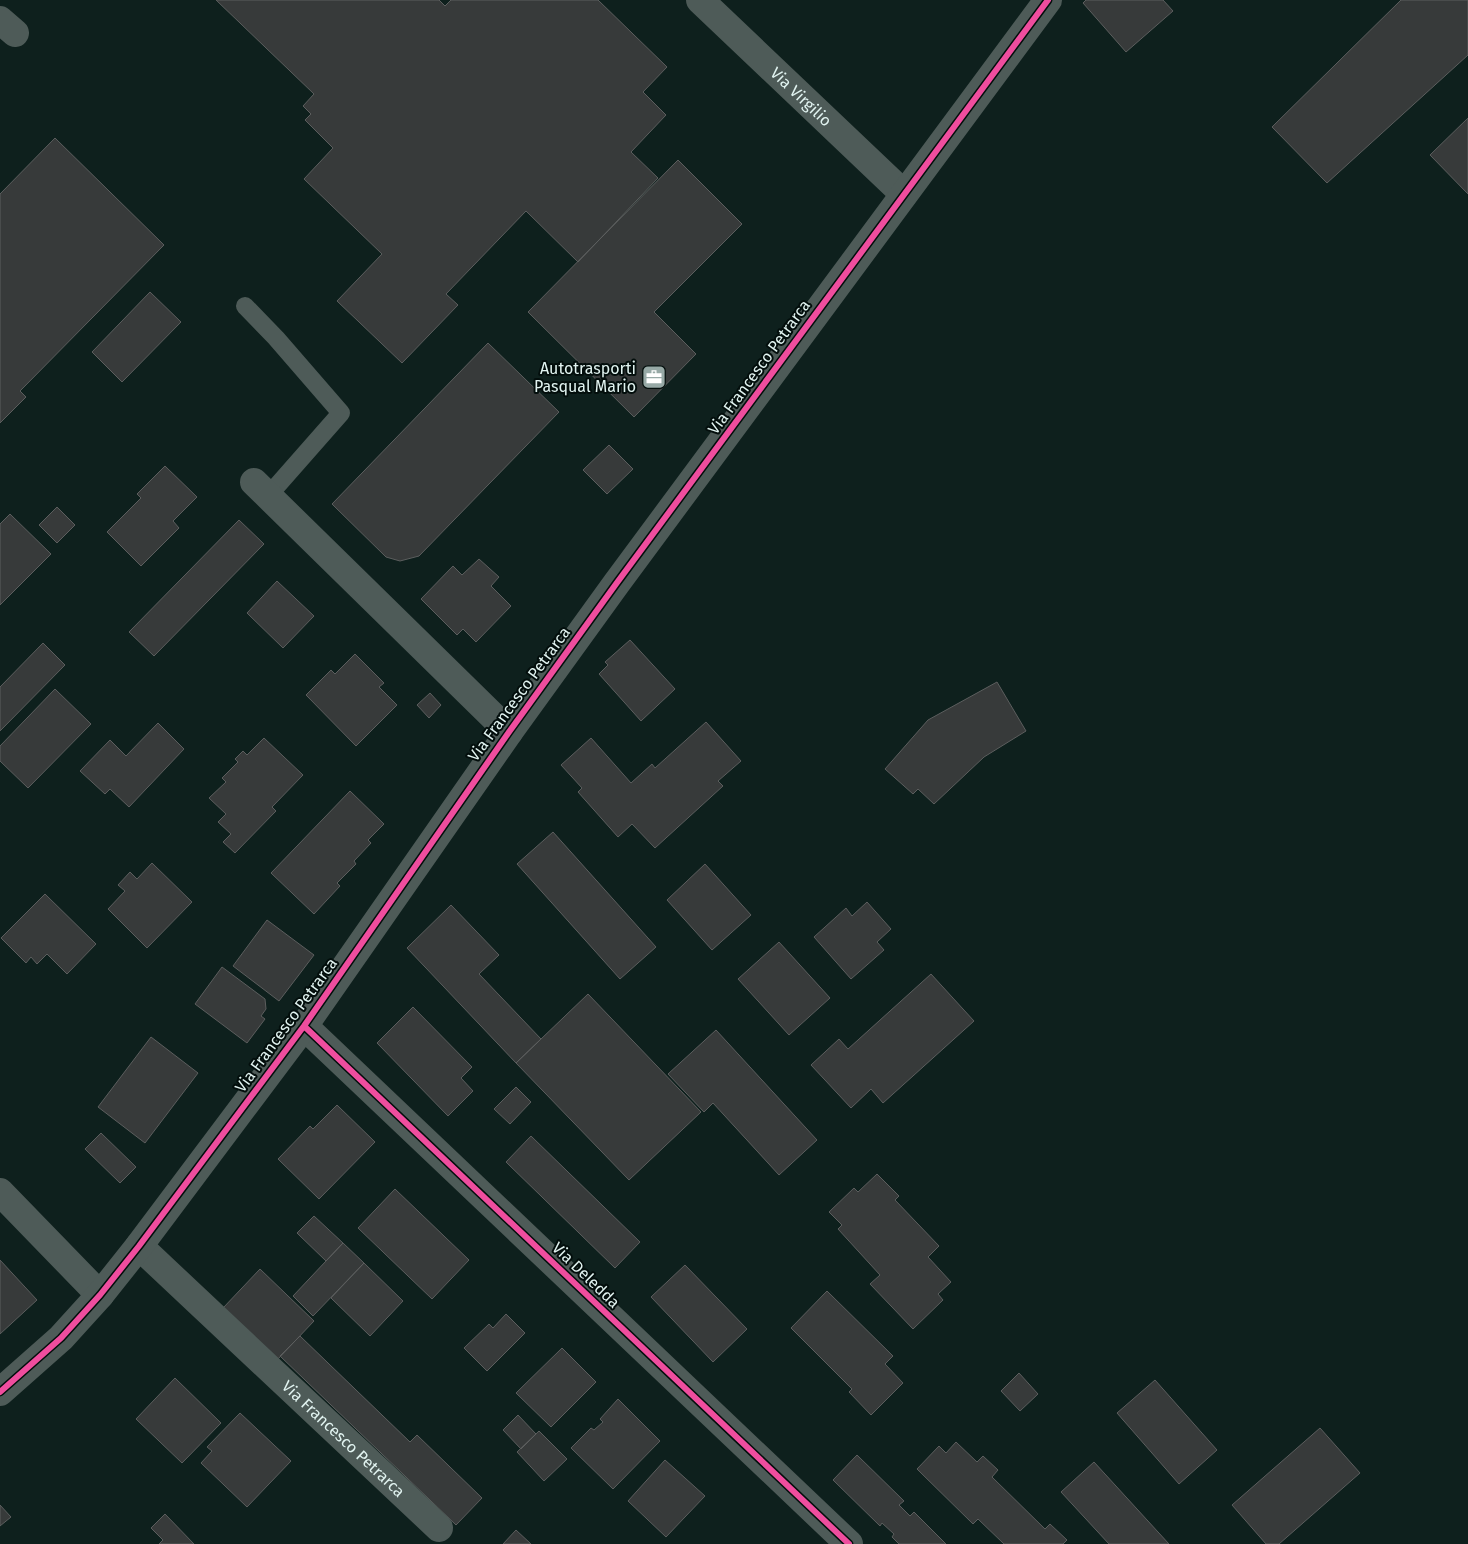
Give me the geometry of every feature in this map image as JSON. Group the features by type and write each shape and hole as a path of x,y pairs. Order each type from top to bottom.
{"street":[{"name":"Via Virgilio","path":"700,0 904,194"},
{"name":"Via Francesco Petrarca","path":"0,1392 61,1338 100,1296 139,1246 304,1026 509,732 1048,0"},
{"path":"261,489 509,732"},
{"name":"Via Deledda","path":"304,1026 849,1544"},
{"path":"0,1192 100,1296"},
{"name":"Via Francesco Petrarca","path":"139,1246 439,1528"}],"lane":[{"path":"245,306 276,338 341,413 261,489"}],"building":[{"path":"216,0 439,0 445,6 451,0 598,0 667,67 643,92 666,115 631,152 658,178 578,262 526,211 446,294 458,305 402,363 337,301 382,254 304,179 333,148 305,120 311,114 303,106 314,94"},
{"path":"1086,0 1163,0 1173,11 1126,52 1083,3"},
{"path":"1401,0 1468,0 1468,55 1327,183 1272,127"},
{"path":"1468,118 1468,194 1430,155"},
{"path":"55,138 164,245 20,391 26,397 0,423 0,194"},
{"path":"678,160 742,224 654,312 696,354 634,417 528,312"},
{"path":"150,292 181,322 122,382 92,352"},
{"path":"488,343 559,412 419,556 400,561 386,557 332,504"},
{"path":"609,445 633,469 607,494 583,470"},
{"path":"165,466 197,497 173,521 179,528 141,566 107,532 141,498 137,494"},
{"path":"57,507 75,525 57,543 39,525"},
{"path":"10,514 51,554 0,605 0,524"},
{"path":"239,520 264,544 154,656 129,632"},
{"path":"479,559 499,577 491,586 511,606 476,642 463,629 457,635 421,599 453,566 462,575"},
{"path":"277,581 314,616 283,648 247,613"},
{"path":"630,640 675,689 641,721 599,674 608,665 605,662"},
{"path":"43,643 65,665 0,731 0,687"},
{"path":"355,654 384,683 379,687 397,705 356,746 306,695 331,670 335,674"},
{"path":"997,682 1026,731 984,757 934,804 918,789 913,794 885,769 928,720"},
{"path":"55,689 91,724 28,788 0,761 0,746"},
{"path":"430,693 441,705 429,718 417,705"},
{"path":"706,722 741,761 718,781 723,786 655,848 632,824 618,837 578,792 582,788 561,765 591,738 631,783 652,764 655,768"},
{"path":"158,723 184,749 129,807 110,789 105,794 80,771 110,740 126,756"},
{"path":"264,738 303,775 272,807 276,811 235,853 223,842 231,834 218,822 226,814 209,798 226,782 222,778 238,762 235,759 243,751 247,755"},
{"path":"350,791 384,824 368,840 371,843 354,861 356,864 337,883 340,886 314,914 271,873"},
{"path":"553,832 656,947 620,979 517,864"},
{"path":"152,863 192,902 147,948 108,909 125,891 118,885 130,872 137,879"},
{"path":"705,864 751,915 712,950 667,900"},
{"path":"45,894 96,944 67,974 47,954 37,964 31,957 26,963 1,938"},
{"path":"867,902 891,929 877,942 884,950 851,979 814,937 846,908 852,916"},
{"path":"451,905 499,955 479,974 541,1039 516,1063 407,948"},
{"path":"267,920 314,955 279,1001 233,966"},
{"path":"779,942 830,998 789,1035 738,979"},
{"path":"222,967 265,999 266,1009 261,1016 265,1019 247,1043 195,1004"},
{"path":"931,974 974,1021 883,1103 871,1089 851,1108 811,1065 839,1039 848,1049"},
{"path":"588,994 701,1112 629,1180 516,1063"},
{"path":"413,1007 472,1067 461,1078 473,1091 448,1116 377,1043"},
{"path":"716,1030 817,1140 779,1175 713,1103 704,1112 668,1074"},
{"path":"151,1037 198,1073 145,1143 98,1107"},
{"path":"516,1087 531,1102 510,1124 494,1109"},
{"path":"337,1105 375,1142 319,1199 278,1159 310,1126 313,1129"},
{"path":"101,1133 136,1167 120,1183 85,1149"},
{"path":"531,1136 640,1242 615,1268 506,1162"},
{"path":"877,1174 899,1196 895,1200 939,1246 928,1257 951,1282 938,1294 943,1300 913,1329 870,1284 880,1275 838,1229 842,1225 829,1212 854,1188 858,1192"},
{"path":"395,1189 469,1260 432,1299 358,1228"},
{"path":"314,1216 343,1243 326,1261 297,1233"},
{"path":"343,1243 364,1263 313,1316 293,1296"},
{"path":"0,1260 37,1300 0,1334"},
{"path":"364,1263 403,1301 370,1336 331,1298"},
{"path":"685,1265 747,1329 713,1362 651,1297"},
{"path":"260,1269 314,1321 277,1360 223,1308"},
{"path":"827,1291 893,1356 885,1364 903,1383 871,1415 849,1392 852,1389 791,1328"},
{"path":"506,1314 525,1333 487,1371 464,1348 489,1324 493,1328"},
{"path":"300,1336 410,1442 417,1435 482,1498 456,1525 280,1356"},
{"path":"562,1348 596,1382 551,1427 516,1393"},
{"path":"1019,1373 1038,1394 1020,1411 1001,1391"},
{"path":"175,1378 221,1423 182,1463 136,1419"},
{"path":"1155,1380 1217,1450 1179,1484 1117,1413"},
{"path":"618,1399 660,1441 613,1489 571,1448 591,1428 594,1430 603,1422 600,1419"},
{"path":"240,1413 291,1461 247,1507 201,1463 212,1451 207,1447"},
{"path":"518,1415 536,1434 521,1449 503,1430"},
{"path":"1320,1428 1360,1473 1279,1544 1266,1544 1232,1505"},
{"path":"539,1431 567,1459 544,1481 517,1452"},
{"path":"956,1442 977,1462 983,1456 998,1470 992,1477 1045,1529 1050,1524 1067,1540 1063,1544 1004,1544 978,1519 973,1524 917,1469 939,1446 946,1453"},
{"path":"857,1455 904,1501 899,1505 910,1516 914,1512 946,1544 899,1544 892,1537 894,1534 882,1523 880,1526 833,1480"},
{"path":"665,1460 705,1496 666,1537 628,1501"},
{"path":"1094,1462 1169,1544 1109,1544 1061,1492"},
{"path":"0,1505 11,1517 0,1526"},
{"path":"165,1514 194,1544 159,1544 163,1540 151,1528"},
{"path":"516,1530 531,1544 503,1544"}],"cycle path":[{"path":"0,1392 61,1338 100,1295 139,1246 304,1026 509,732 616,584 1048,0"},
{"path":"304,1026 849,1544"}],"place":[{"name":"Autotrasporti Pasqual Mario","path":"654,377"}]}
